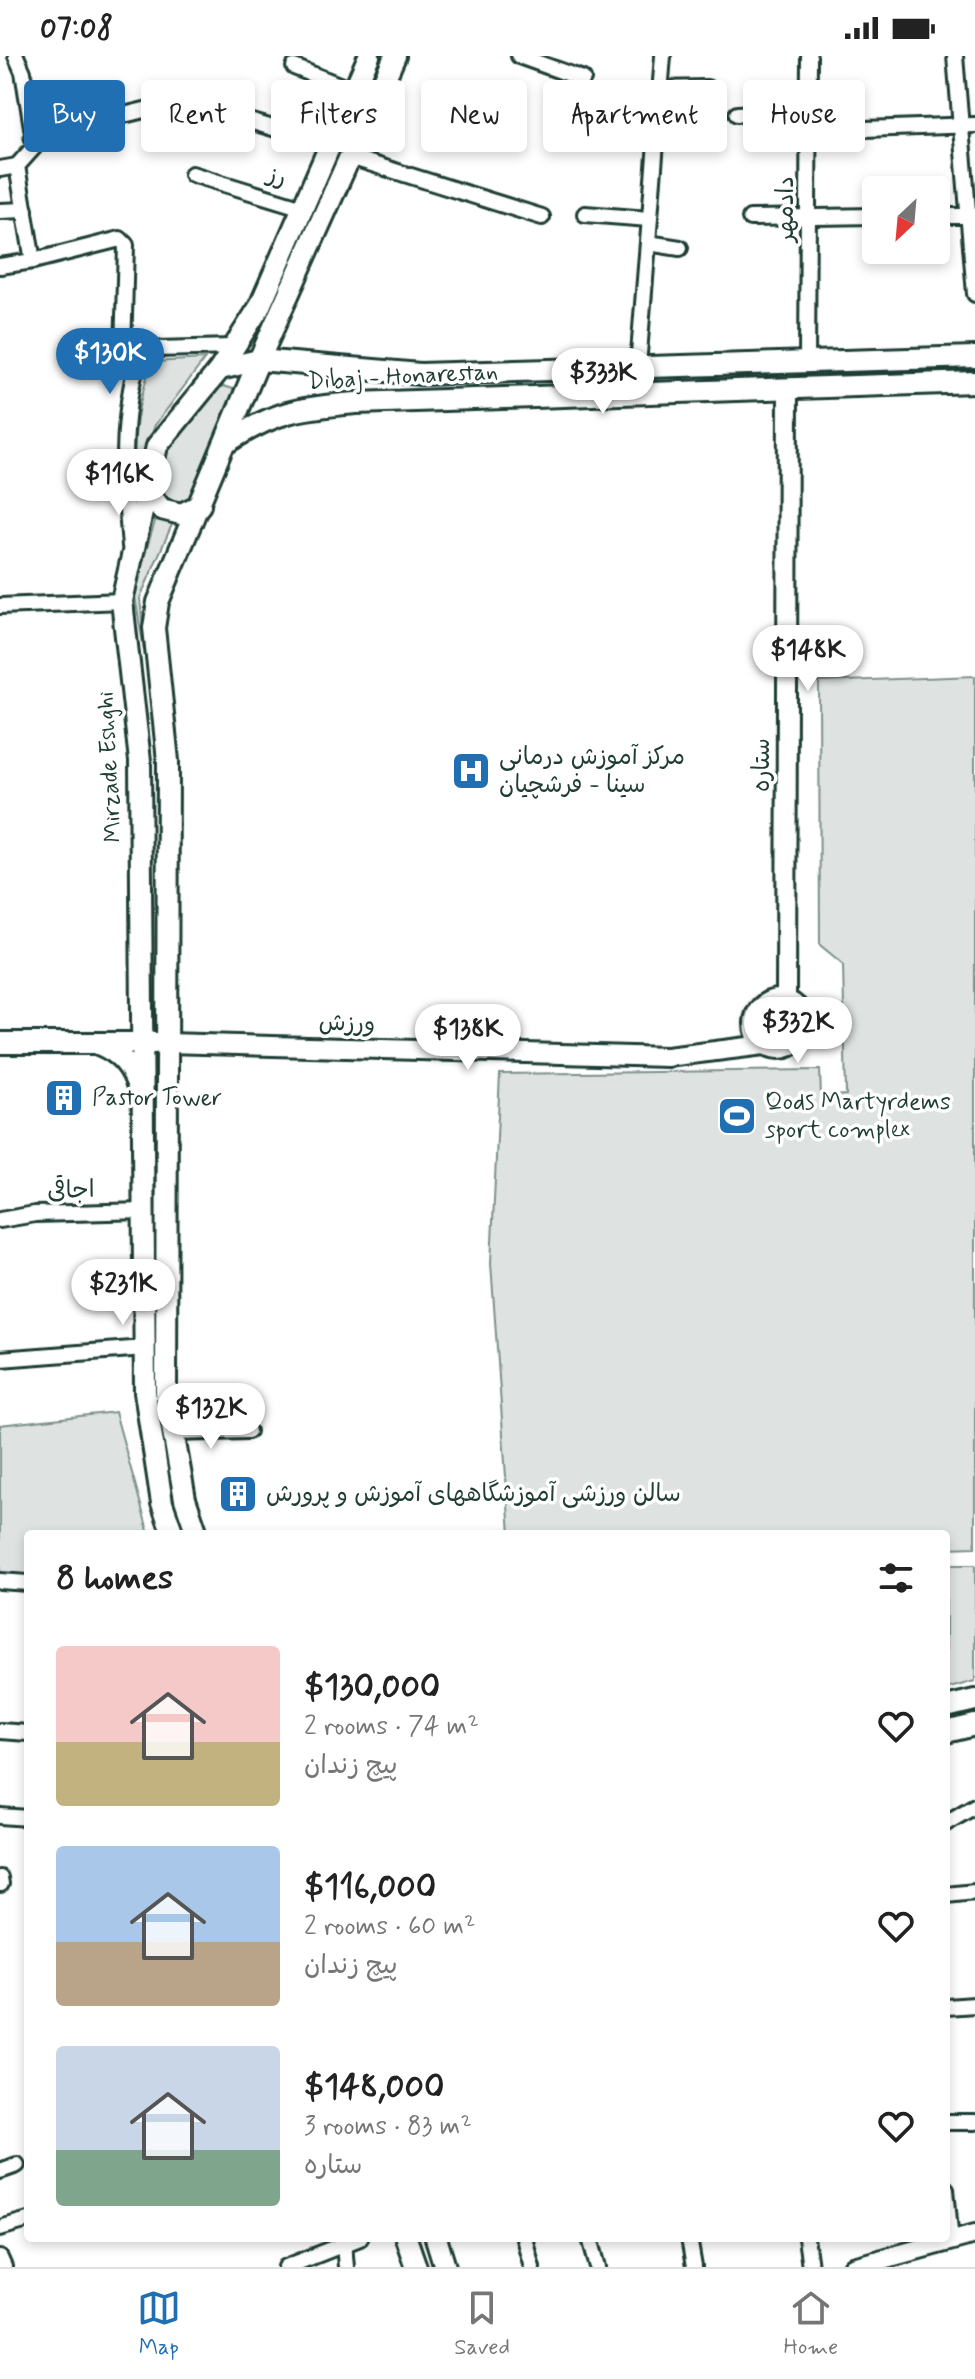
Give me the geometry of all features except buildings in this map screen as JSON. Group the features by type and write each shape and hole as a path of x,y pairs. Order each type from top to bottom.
{"main road":[{"name":"Mirzade Eshghi","path":"359,80 369,56"},
{"path":"196,1530 185,1499 166,1392 168,761 154,628 158,602 259,360 395,56"},
{"name":"Mirzade Eshghi","path":"172,1530 162,1503 145,1392 140,761 122,601 157,446 220,369 259,308 327,152"},
{"name":"Dibaj - Honarestan","path":"220,369 259,360 420,374 975,357"},
{"path":"420,374 422,399"},
{"name":"Dibaj - Honarestan","path":"226,443 262,420 289,410 422,399 975,382"},
{"path":"147,490 161,509 181,514 200,505"},
{"path":"140,761 168,761"},
{"path":"0,1043 167,1043"},
{"path":"95,1043 119,1055 132,1070 143,1110"},
{"path":"950,1706 975,1700"},
{"path":"950,1731 975,1725"},
{"path":"407,2242 416,2267"},
{"path":"437,2242 445,2267"}],"street":[{"path":"16,56 24,80"},
{"path":"519,56 583,79"},
{"path":"660,80 663,56"},
{"name":"دادمهر","path":"809,56 809,80"},
{"path":"955,56 968,126 975,294"},
{"path":"294,67 326,80"},
{"path":"125,115 182,101 271,127"},
{"path":"737,114 743,114"},
{"path":"865,129 968,126"},
{"path":"0,169 17,166 30,152"},
{"path":"638,366 654,152"},
{"name":"دادمهر","path":"807,361 809,152"},
{"path":"350,157 542,217"},
{"path":"17,166 33,261"},
{"name":"رز","path":"192,174 303,208"},
{"path":"0,211 25,210"},
{"path":"585,214 649,219"},
{"path":"750,218 862,216"},
{"path":"950,216 972,216"},
{"path":"0,266 120,239 126,245 123,352 136,366"},
{"path":"648,243 680,248"},
{"path":"132,559 124,437 139,356 156,349 233,347"},
{"name":"ستاره","path":"786,999 788,388"},
{"path":"0,606 122,601"},
{"path":"786,999 800,1009 805,1026 798,1042 781,1050 764,1045 754,1031 755,1013 768,1000 786,999"},
{"name":"ورزش","path":"167,1043 667,1057 764,1045"},
{"name":"اجاقی","path":"0,1220 35,1214 144,1211"},
{"path":"0,1359 145,1348"},
{"path":"173,1433 248,1431"},
{"path":"0,1581 24,1583"},
{"path":"0,1731 24,1733"},
{"path":"950,1821 975,1806"},
{"path":"0,1816 24,1818"},
{"path":"950,1895 975,1892"},
{"path":"950,2007 975,2005"},
{"path":"950,2122 975,2122"},
{"path":"0,2171 17,2165"},
{"path":"0,2228 24,2221"},
{"path":"950,2231 951,2242"},
{"path":"853,2267 975,2234"},
{"path":"286,2267 349,2242"},
{"path":"525,2242 532,2267"},
{"path":"591,2242 598,2267"},
{"path":"690,2242 694,2267"},
{"path":"807,2242 810,2267"},
{"path":"344,2244 346,2267"},
{"path":"0,2258 4,2267"}],"shaded area":[{"path":"205,359 155,425 136,479 134,448 137,419 152,362"},
{"path":"218,385 234,389 238,397 193,496 184,501 171,501 158,490 160,462"},
{"path":"157,515 174,520 140,598 147,669 134,590"},
{"name":"Qods Martyrdems sport complex","path":"975,676 975,1547 950,1548 950,1530 510,1530 491,1263 500,1074 820,1070 821,1097 846,1095 843,964 820,945 819,682"},
{"path":"115,1412 148,1530 24,1530 24,1581 0,1578 0,1425"},
{"path":"950,1565 975,1565 975,1681 950,1688"}],"place":[{"name":"مرکز آموزش درمانی سینا - فرشچیان","path":"471,771"},
{"name":"Pastor Tower","path":"64,1098"},
{"name":"Qods Martyrdems sport complex","path":"737,1116"},
{"name":"سالن ورزشی آموزشگاههای آموزش و پرورش","path":"238,1494"}]}
